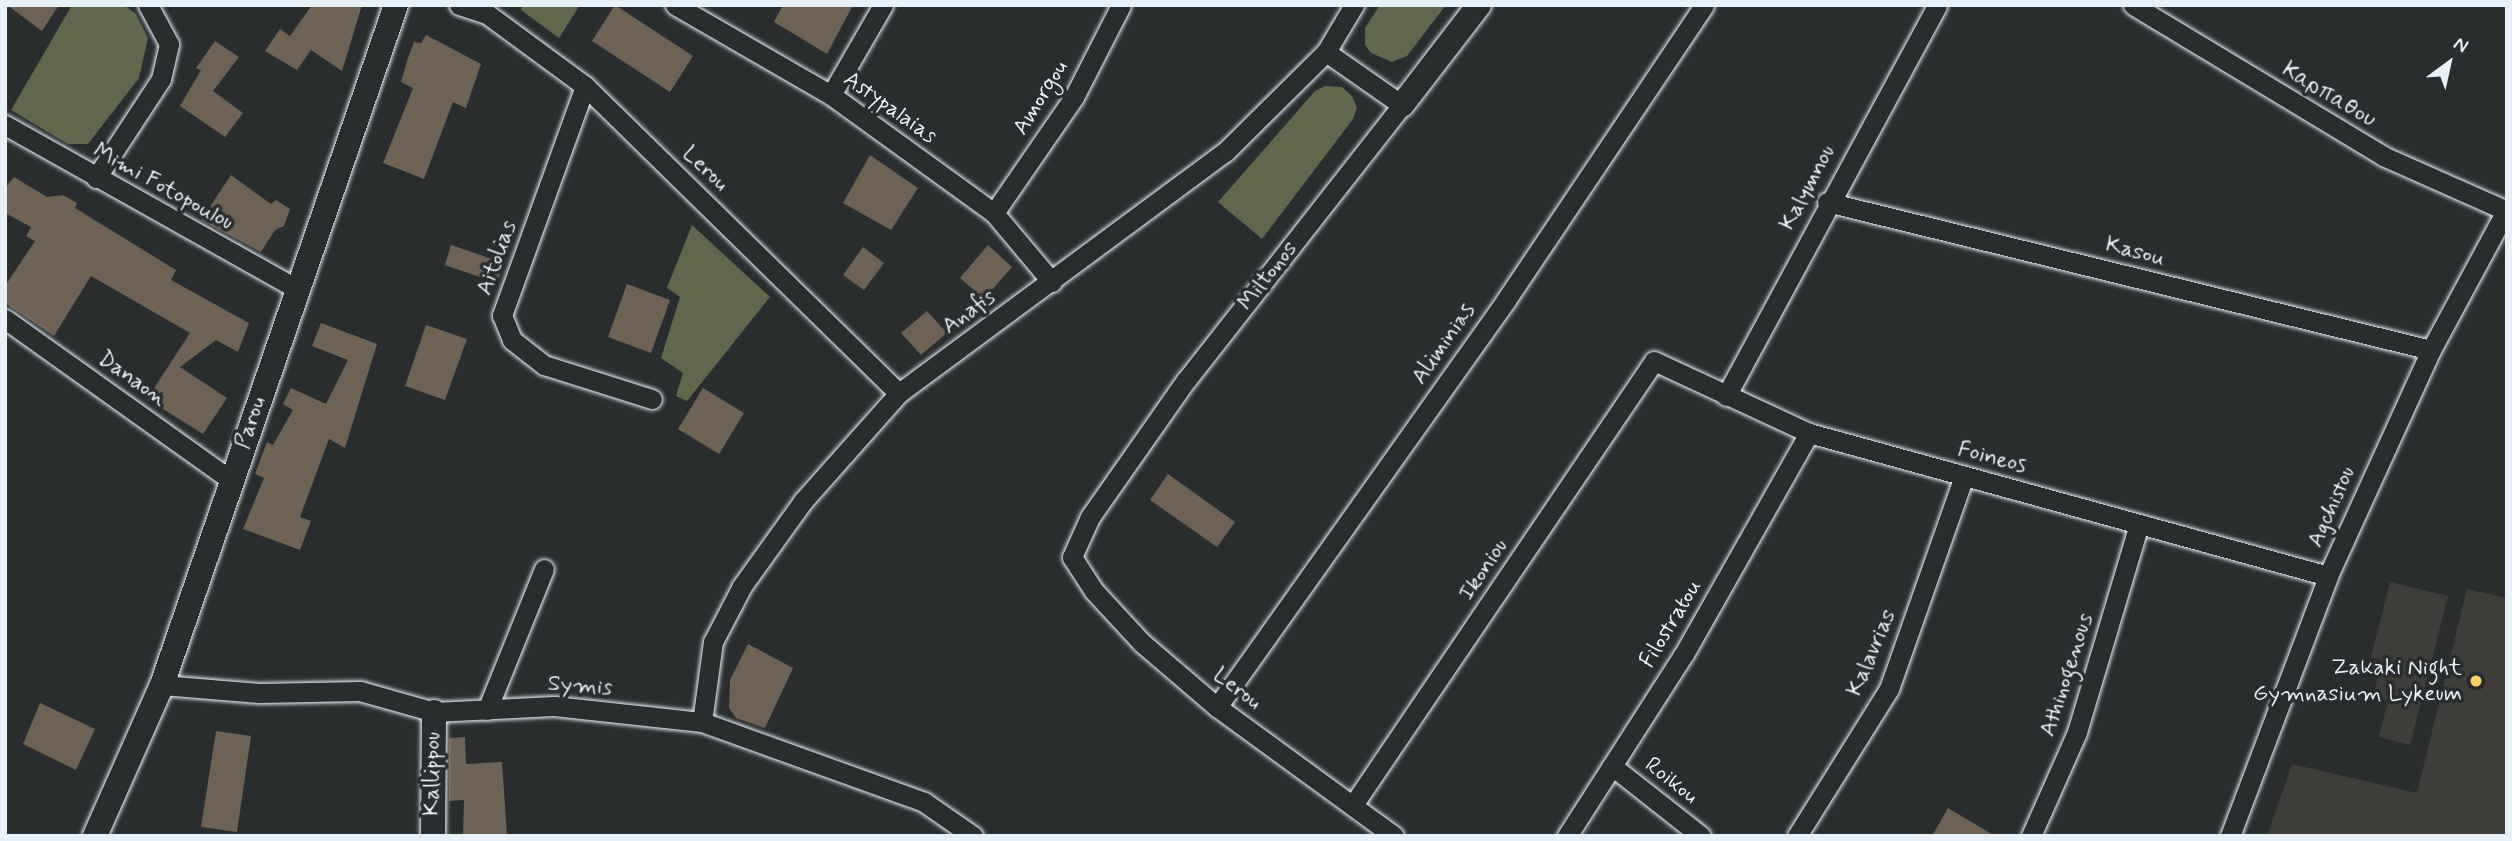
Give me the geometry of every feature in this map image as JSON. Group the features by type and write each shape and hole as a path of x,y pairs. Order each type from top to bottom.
{"street":[{"path":"96,178 161,79 169,44 148,5"},
{"name":"Parou","path":"95,836 162,685 396,5"},
{"name":"Lerou","path":"459,5 487,14 585,86 899,393"},
{"name":"Astypalaias","path":"675,5 831,95 994,214 1052,282"},
{"path":"831,95 883,5"},
{"name":"Amorgou","path":"994,214 1074,97 1122,5"},
{"name":"Anafis","path":"702,722 713,642 742,586 803,501 899,393 1226,152 1326,52 1354,5"},
{"name":"Miltonos","path":"1072,556 1090,517 1186,380 1479,5"},
{"name":"Aliminias","path":"1217,707 1506,300 1704,5"},
{"name":"Kalymnou","path":"1726,396 1827,202 1937,5"},
{"name":"Καρπαθου","path":"2133,5 2383,156 2506,211"},
{"path":"1326,52 1402,105"},
{"name":"Aitolias","path":"585,86 502,315 512,340 544,365 652,399"},
{"name":"Mimi Fotopoulou","path":"5,125 297,289"},
{"name":"Kasou","path":"1827,202 2431,351"},
{"name":"Agchistou","path":"2230,836 2328,576 2431,351 2506,211"},
{"name":"Danaon","path":"5,319 231,480"},
{"name":"Foineos","path":"1654,361 1809,433 2328,576"},
{"name":"Ikoniou","path":"1353,805 1654,361"},
{"name":"Filostratou","path":"1567,836 1684,654 1809,433"},
{"name":"Kalavrias","path":"1797,836 1889,689 1964,476"},
{"name":"Athinogenous","path":"2031,836 2077,732 2139,524"},
{"name":"Lerou","path":"1072,556 1094,591 1142,643 1217,707 1394,836"},
{"path":"488,710 544,569"},
{"name":"Symis","path":"162,685 259,693 360,691 434,712 554,706 702,722 924,802 960,832"},
{"name":"Kallippou","path":"433,836 434,712"},
{"name":"Roikou","path":"1612,766 1701,836"}],"shaded area":[{"path":"2390,582 2448,596 2410,745 2379,737 2388,701 2373,697 2382,661 2371,657"},
{"name":"Zakaki Night Gymnasium Lykeum","path":"2467,589 2507,598 2507,836 2267,836 2292,764 2417,793"}],"green space":[{"path":"72,5 124,5 136,14 148,38 139,78 88,144 68,144 11,110"},
{"path":"523,5 580,5 559,38 521,10"},
{"path":"1380,5 1446,5 1407,56 1392,62 1371,53 1365,45 1365,28"},
{"path":"1325,86 1342,87 1352,96 1357,108 1353,119 1262,239 1218,202 1315,91"},
{"path":"692,225 770,297 687,401 676,396 683,373 661,358 680,297 667,288"}],"building":[{"path":"7,5 59,5 42,31"},
{"path":"312,5 362,5 342,71 311,50 297,70 265,51 280,29 290,36"},
{"path":"615,5 693,56 670,92 592,41"},
{"path":"783,5 853,5 827,54 774,22"},
{"path":"426,35 481,64 466,108 453,102 424,179 383,163 413,88 401,82 408,58 414,42 421,43"},
{"path":"215,41 239,57 213,91 243,113 225,137 180,106 201,70 196,68"},
{"path":"870,155 918,188 891,230 843,203"},
{"path":"231,175 271,204 276,200 290,209 284,226 275,230 261,252 201,220"},
{"path":"14,177 47,197 63,195 77,203 75,208 176,270 171,280 249,323 238,352 216,340 180,367 227,398 203,434 147,399 190,333 91,276 54,336 5,303 5,286 35,241 26,236 31,227 5,213 5,188"},
{"path":"451,245 504,263 497,283 445,265"},
{"path":"988,245 1012,267 984,299 960,278"},
{"path":"863,247 884,263 864,290 843,275"},
{"path":"627,284 670,300 651,353 608,337"},
{"path":"927,311 947,333 921,355 901,333"},
{"path":"321,323 377,344 345,448 329,439 300,517 311,521 300,550 243,529 264,478 255,474 267,442 273,445 293,410 283,404 291,388 326,404 348,360 312,346"},
{"path":"426,325 467,339 445,400 405,386"},
{"path":"703,388 744,413 719,454 678,429"},
{"path":"1168,474 1235,522 1217,547 1150,500"},
{"path":"748,644 793,668 765,728 736,718 729,708 730,680"},
{"path":"40,703 95,729 76,770 23,744"},
{"path":"216,731 251,736 237,832 201,827"},
{"path":"465,737 466,764 502,762 507,836 463,836 464,800 449,801 449,738"},
{"path":"1948,808 1995,836 1932,836"}],"place":[{"name":"Zakaki Night Gymnasium Lykeum","path":"2476,681"}]}
